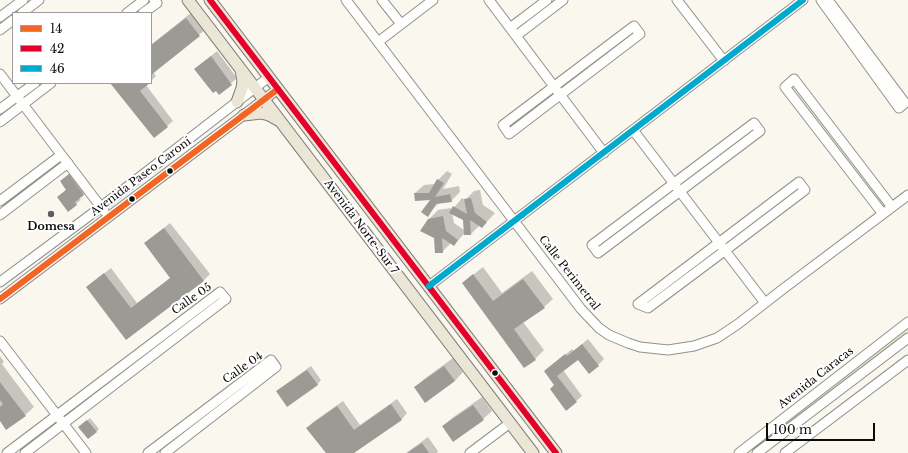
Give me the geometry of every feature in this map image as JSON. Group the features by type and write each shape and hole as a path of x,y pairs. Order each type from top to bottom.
{"main road":[{"name":"Avenida Norte-Sur 7","path":"188,0 533,453"},
{"name":"Avenida Norte-Sur 7","path":"210,0 556,453"},
{"path":"237,102 243,85 241,70"},
{"path":"244,115 261,113 269,115 281,122"}],"street":[{"path":"0,17 23,0"},
{"path":"23,12 39,0"},
{"path":"128,12 144,0"},
{"path":"144,12 157,3 154,0"},
{"name":"Calle Perimetral","path":"346,0 513,222 590,319 609,335 628,343 640,347 668,350 687,348 705,343 726,333 908,195"},
{"path":"382,0 401,24"},
{"path":"378,42 433,0"},
{"path":"489,0 604,153"},
{"path":"510,28 547,0"},
{"path":"516,36 563,0"},
{"path":"677,0 724,61"},
{"path":"429,286 803,0"},
{"path":"821,0 879,74 828,0"},
{"path":"0,30 12,21"},
{"path":"634,26 640,34 509,134 503,125 554,86 634,26"},
{"path":"0,74 108,218"},
{"name":"Avenida Paseo Caroní","path":"0,282 101,207 269,77"},
{"path":"883,214 785,87 794,79 892,207"},
{"path":"0,109 34,84"},
{"path":"0,122 50,84"},
{"name":"Avenida Paseo Caroní","path":"0,299 278,89"},
{"path":"754,123 760,131 680,191 598,253 592,245 754,123"},
{"path":"633,130 765,303"},
{"path":"832,148 842,142"},
{"path":"0,201 61,155"},
{"path":"0,215 68,163"},
{"path":"799,182 805,190 725,251 648,308 638,304 799,182"},
{"name":"Calle 05","path":"7,453 220,292 226,300 25,453"},
{"name":"Avenida Caracas","path":"739,453 908,322"},
{"path":"757,453 908,338"},
{"path":"0,341 86,453"},
{"name":"Calle 04","path":"148,453 271,360 276,367 165,453"},
{"path":"785,453 908,360"},
{"path":"470,453 510,423"}],"green space":[{"path":"794,79 892,207 883,214 785,87"},
{"path":"908,322 908,338 757,453 739,453"}],"building":[{"path":"186,18 200,36 152,74 152,44"},
{"path":"211,56 232,85 219,95 216,91 213,93 194,69"},
{"path":"111,84 149,84 140,91 168,127 154,138"},
{"path":"69,174 84,195 75,202 77,205 68,212 57,197 66,190 60,181"},
{"path":"437,179 444,183 435,197 450,194 452,202 436,204 428,217 421,212 430,200 415,201 414,193 429,193"},
{"path":"471,198 475,213 487,222 482,228 470,220 471,235 464,235 463,220 449,213 453,206 467,214 464,199"},
{"path":"443,216 446,231 458,240 454,246 442,238 443,253 435,253 434,238 420,231 428,219"},
{"path":"164,228 204,281 126,340 86,287 104,273 131,308 170,278 144,243"},
{"path":"473,274 493,301 523,279 545,308 514,329 536,360 524,368 462,283"},
{"path":"582,344 599,366 589,374 578,360 557,376 577,402 566,411 550,389 554,385 544,371 565,354 567,356"},
{"path":"444,366 455,381 425,403 414,387"},
{"path":"307,370 318,385 287,407 276,391"},
{"path":"0,382 26,416 6,430 0,421 0,407 3,404 0,400"},
{"path":"391,404 402,420 354,453 326,453 306,428 337,406 354,430"},
{"path":"473,405 484,420 453,442 442,426"},
{"path":"87,420 97,432 88,439 78,427"},
{"path":"422,443 429,453 407,453"}],"transit line":[{"name":"42","path":"210,0 556,453"},
{"name":"46","path":"429,286 803,0"},
{"name":"14","path":"0,299 278,89"}],"place":[{"name":"Domesa","path":"51,214"}]}
